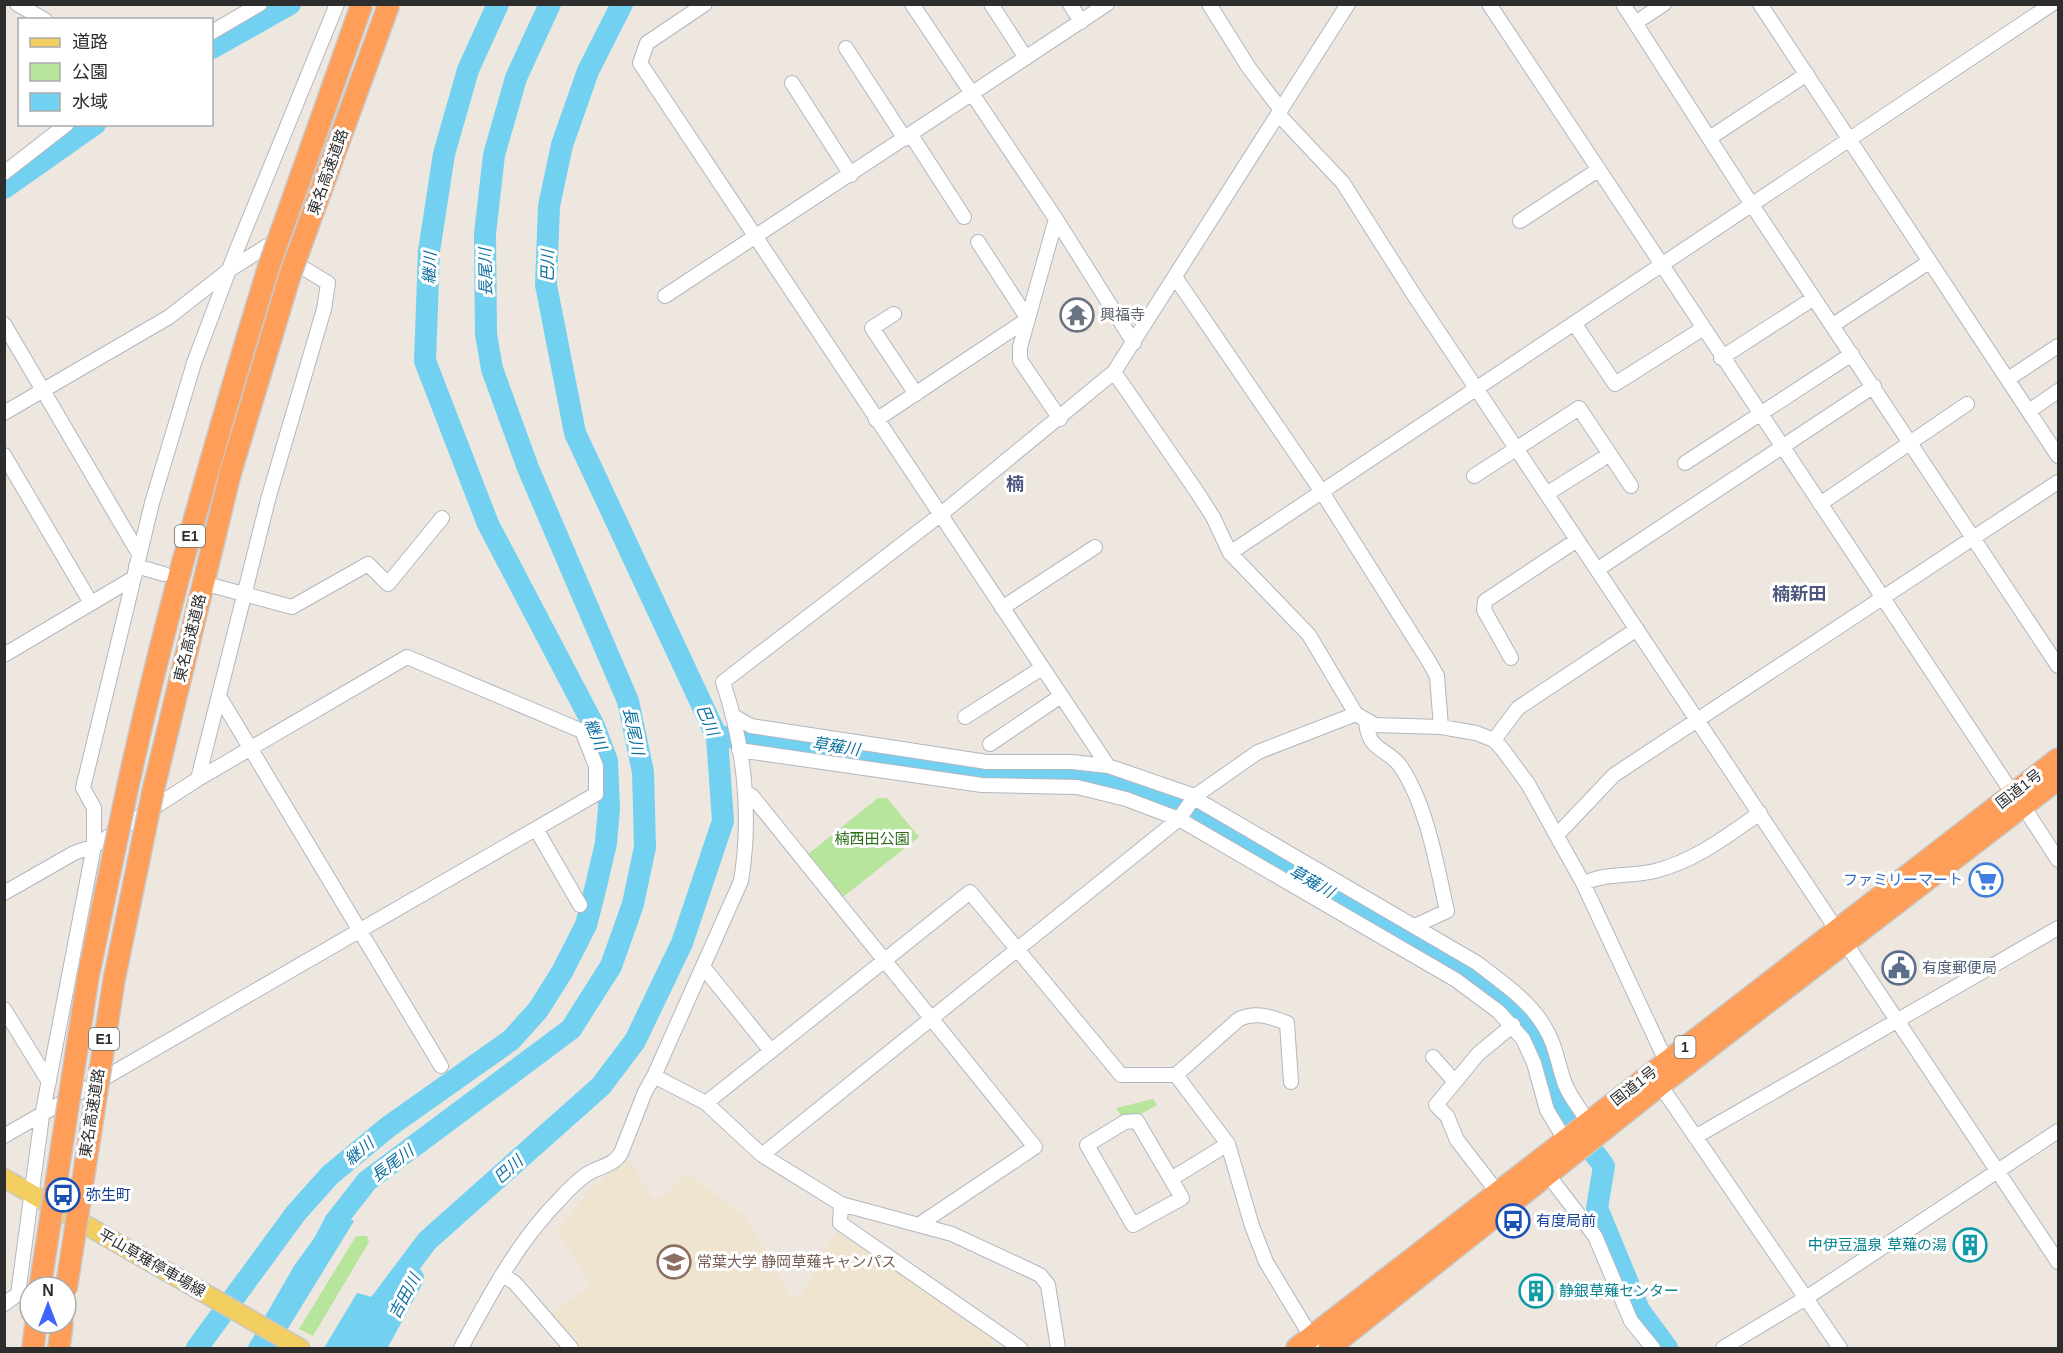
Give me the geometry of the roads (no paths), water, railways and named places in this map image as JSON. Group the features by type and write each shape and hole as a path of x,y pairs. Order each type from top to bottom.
{"highway":[{"name":"東名高速道路","path":"42,1275 88,977 148,691 215,442 269,266 362,4"},
{"name":"東名高速道路","path":"68,1275 114,980 153,791 230,474 290,275 389,4"},
{"name":"国道1号","path":"1314,1346 1548,1175 1842,936 2018,800 2058,759"},
{"name":"国道1号","path":"2018,800 2058,779"},
{"name":"国道1号","path":"1314,1346 1498,1192 1666,1061 1842,936"}],"main road":[{"name":"平山草薙停車場線","path":"4,1178 293,1345"}],"street":[{"path":"16,4 41,18"},
{"path":"213,31 260,4"},
{"path":"4,1304 18,1294 42,1116 94,846 94,808 83,788 136,566 194,363 229,270 337,4"},
{"path":"705,4 647,43 640,63 755,239 1108,766"},
{"path":"912,4 1056,219 1134,343"},
{"path":"991,4 1026,58"},
{"path":"1070,4 1081,22"},
{"path":"665,296 755,239 1107,4"},
{"path":"1209,4 1280,112 1343,183 1577,540 2058,1262"},
{"path":"461,1348 503,1275 538,1221 570,1188 588,1174 615,1162 645,1092 704,968 741,881 746,851 746,793 735,717 723,682 940,515 1060,419 1114,372 1348,4"},
{"path":"1489,4 1721,358 2058,860"},
{"path":"1623,4 1711,137 1752,205 1912,442 1972,538 2058,666"},
{"path":"1635,23 1664,4"},
{"path":"1760,4 2058,456"},
{"path":"1230,553 1660,265 2053,8"},
{"path":"846,48 964,217"},
{"path":"1711,137 1807,74"},
{"path":"792,83 851,175"},
{"path":"4,173 64,126"},
{"path":"1520,221 1598,171"},
{"path":"1056,219 1020,346 1020,360 1060,419"},
{"path":"978,242 1028,319"},
{"path":"4,413 169,317 229,270 267,246 328,283 324,309 268,496 198,779"},
{"path":"1833,325 1929,262"},
{"path":"1175,277 1322,492 1437,676 1441,727"},
{"path":"1721,358 1814,298"},
{"path":"894,314 873,328 916,394"},
{"path":"876,420 1028,319"},
{"path":"1574,323 1615,384 1702,329"},
{"path":"4,324 136,566 164,574"},
{"path":"2008,379 2058,346"},
{"path":"1685,463 1852,354"},
{"path":"1114,372 1213,517 1230,553 1309,635 1361,718 1372,743 1400,765 1415,795 1434,854 1447,911 1415,926"},
{"path":"1598,569 1874,386"},
{"path":"2029,411 2058,391"},
{"path":"1820,504 1967,404"},
{"path":"1474,476 1579,408 1631,486"},
{"path":"1548,493 1610,454"},
{"path":"4,455 92,603"},
{"path":"1557,835 1614,774 2058,482"},
{"path":"214,586 292,607 368,564 388,584 442,518"},
{"path":"1511,658 1484,609 1485,602 1577,540"},
{"path":"1002,608 1095,547"},
{"path":"4,655 92,603 136,566"},
{"path":"1494,740 1518,708 1637,629"},
{"path":"4,893 74,853 94,846 198,779 407,657 582,731 596,766 596,794 4,1136"},
{"path":"965,717 1042,668"},
{"path":"219,696 441,1066"},
{"path":"990,744 1061,696"},
{"path":"735,717 751,726 987,762 1072,762 1108,766 1194,797 1477,963 1533,1009 1553,1042 1563,1079 1570,1094 1588,1122"},
{"path":"762,1155 1179,819 1194,797 1258,752 1361,718 1375,725 1441,727 1476,732 1494,740 1528,784 1583,883 1666,1061 1660,1085 1840,1348"},
{"path":"739,750 982,785 1077,787 1126,799 1179,819 1353,918 1456,980 1513,1025 1530,1051 1547,1110 1565,1140"},
{"path":"746,793 752,796 1035,1147 920,1224"},
{"path":"1583,883 1603,875 1652,872 1673,866 1697,855 1760,813"},
{"path":"536,829 579,905"},
{"path":"706,1103 970,892 1122,1076 1176,1075 1239,1019 1265,1015 1287,1023 1291,1082"},
{"path":"1353,918 1365,897"},
{"path":"1695,1137 2058,928"},
{"path":"704,968 771,1052"},
{"path":"4,1009 49,1082"},
{"path":"1498,1192 1457,1140 1447,1116 1436,1105 1478,1054 1513,1025"},
{"path":"1433,1057 1455,1082"},
{"path":"1176,1075 1228,1144 1252,1226 1266,1262 1314,1346"},
{"path":"654,1076 706,1103 762,1155 841,1204 920,1224 976,1243 1040,1275 1047,1285 1058,1348"},
{"path":"1125,1122 1137,1122 1171,1179 1182,1198 1133,1225 1087,1145 1125,1122"},
{"path":"1723,1348 1806,1298 2058,1131"},
{"path":"1171,1179 1228,1144"},
{"path":"1548,1175 1594,1236 1631,1321 1653,1348"},
{"path":"841,1204 840,1223 1020,1348"},
{"path":"503,1275 515,1283 571,1348"}],"water":[{"path":"333,1212 354,1221 276,1348 247,1348 294,1266"},
{"path":"357,1293 387,1301 363,1348 324,1348"}],"waterway":[{"path":"213,47 290,4"},
{"name":"継川","path":"197,1348 296,1213 330,1175 388,1127 511,1040 538,1010 562,972 586,925 606,843 609,808 607,761 594,726 488,524 425,361 429,251 444,154 468,70 498,4"},
{"name":"長尾川","path":"325,1241 335,1222 367,1181 571,1029 611,966 633,904 645,847 643,772 628,701 528,468 492,369 486,334 485,234 494,155 516,78 550,4"},
{"name":"巴川","path":"351,1348 373,1313 427,1241 601,1086 635,1041 682,943 723,821 717,737 575,433 546,285 549,206 562,145 588,71 622,4"},
{"path":"4,188 92,126"},
{"name":"草薙川","path":"717,737 788,739 855,747 978,776 1104,780 1141,792 1211,822 1470,972 1504,998 1528,1024 1541,1049 1566,1115 1604,1166 1597,1208 1639,1310 1667,1348"},
{"name":"吉田川","path":"375,1348 413,1278"}],"place":[{"name":"興福寺","path":"1077,315"},
{"name":"ファミリーマート","path":"1986,880"},
{"name":"有度郵便局","path":"1899,968"},
{"name":"弥生町","path":"63,1195"},
{"name":"有度局前","path":"1513,1221"},
{"name":"中伊豆温泉 草薙の湯","path":"1970,1245"},
{"name":"常葉大学 静岡草薙キャンパス","path":"674,1262"},
{"name":"静銀草薙センター","path":"1536,1291"}],"district":[{"name":"楠","path":"1015,484"},
{"name":"楠新田","path":"1799,594"}],"park label":[{"name":"楠西田公園","path":"872,839"}]}
